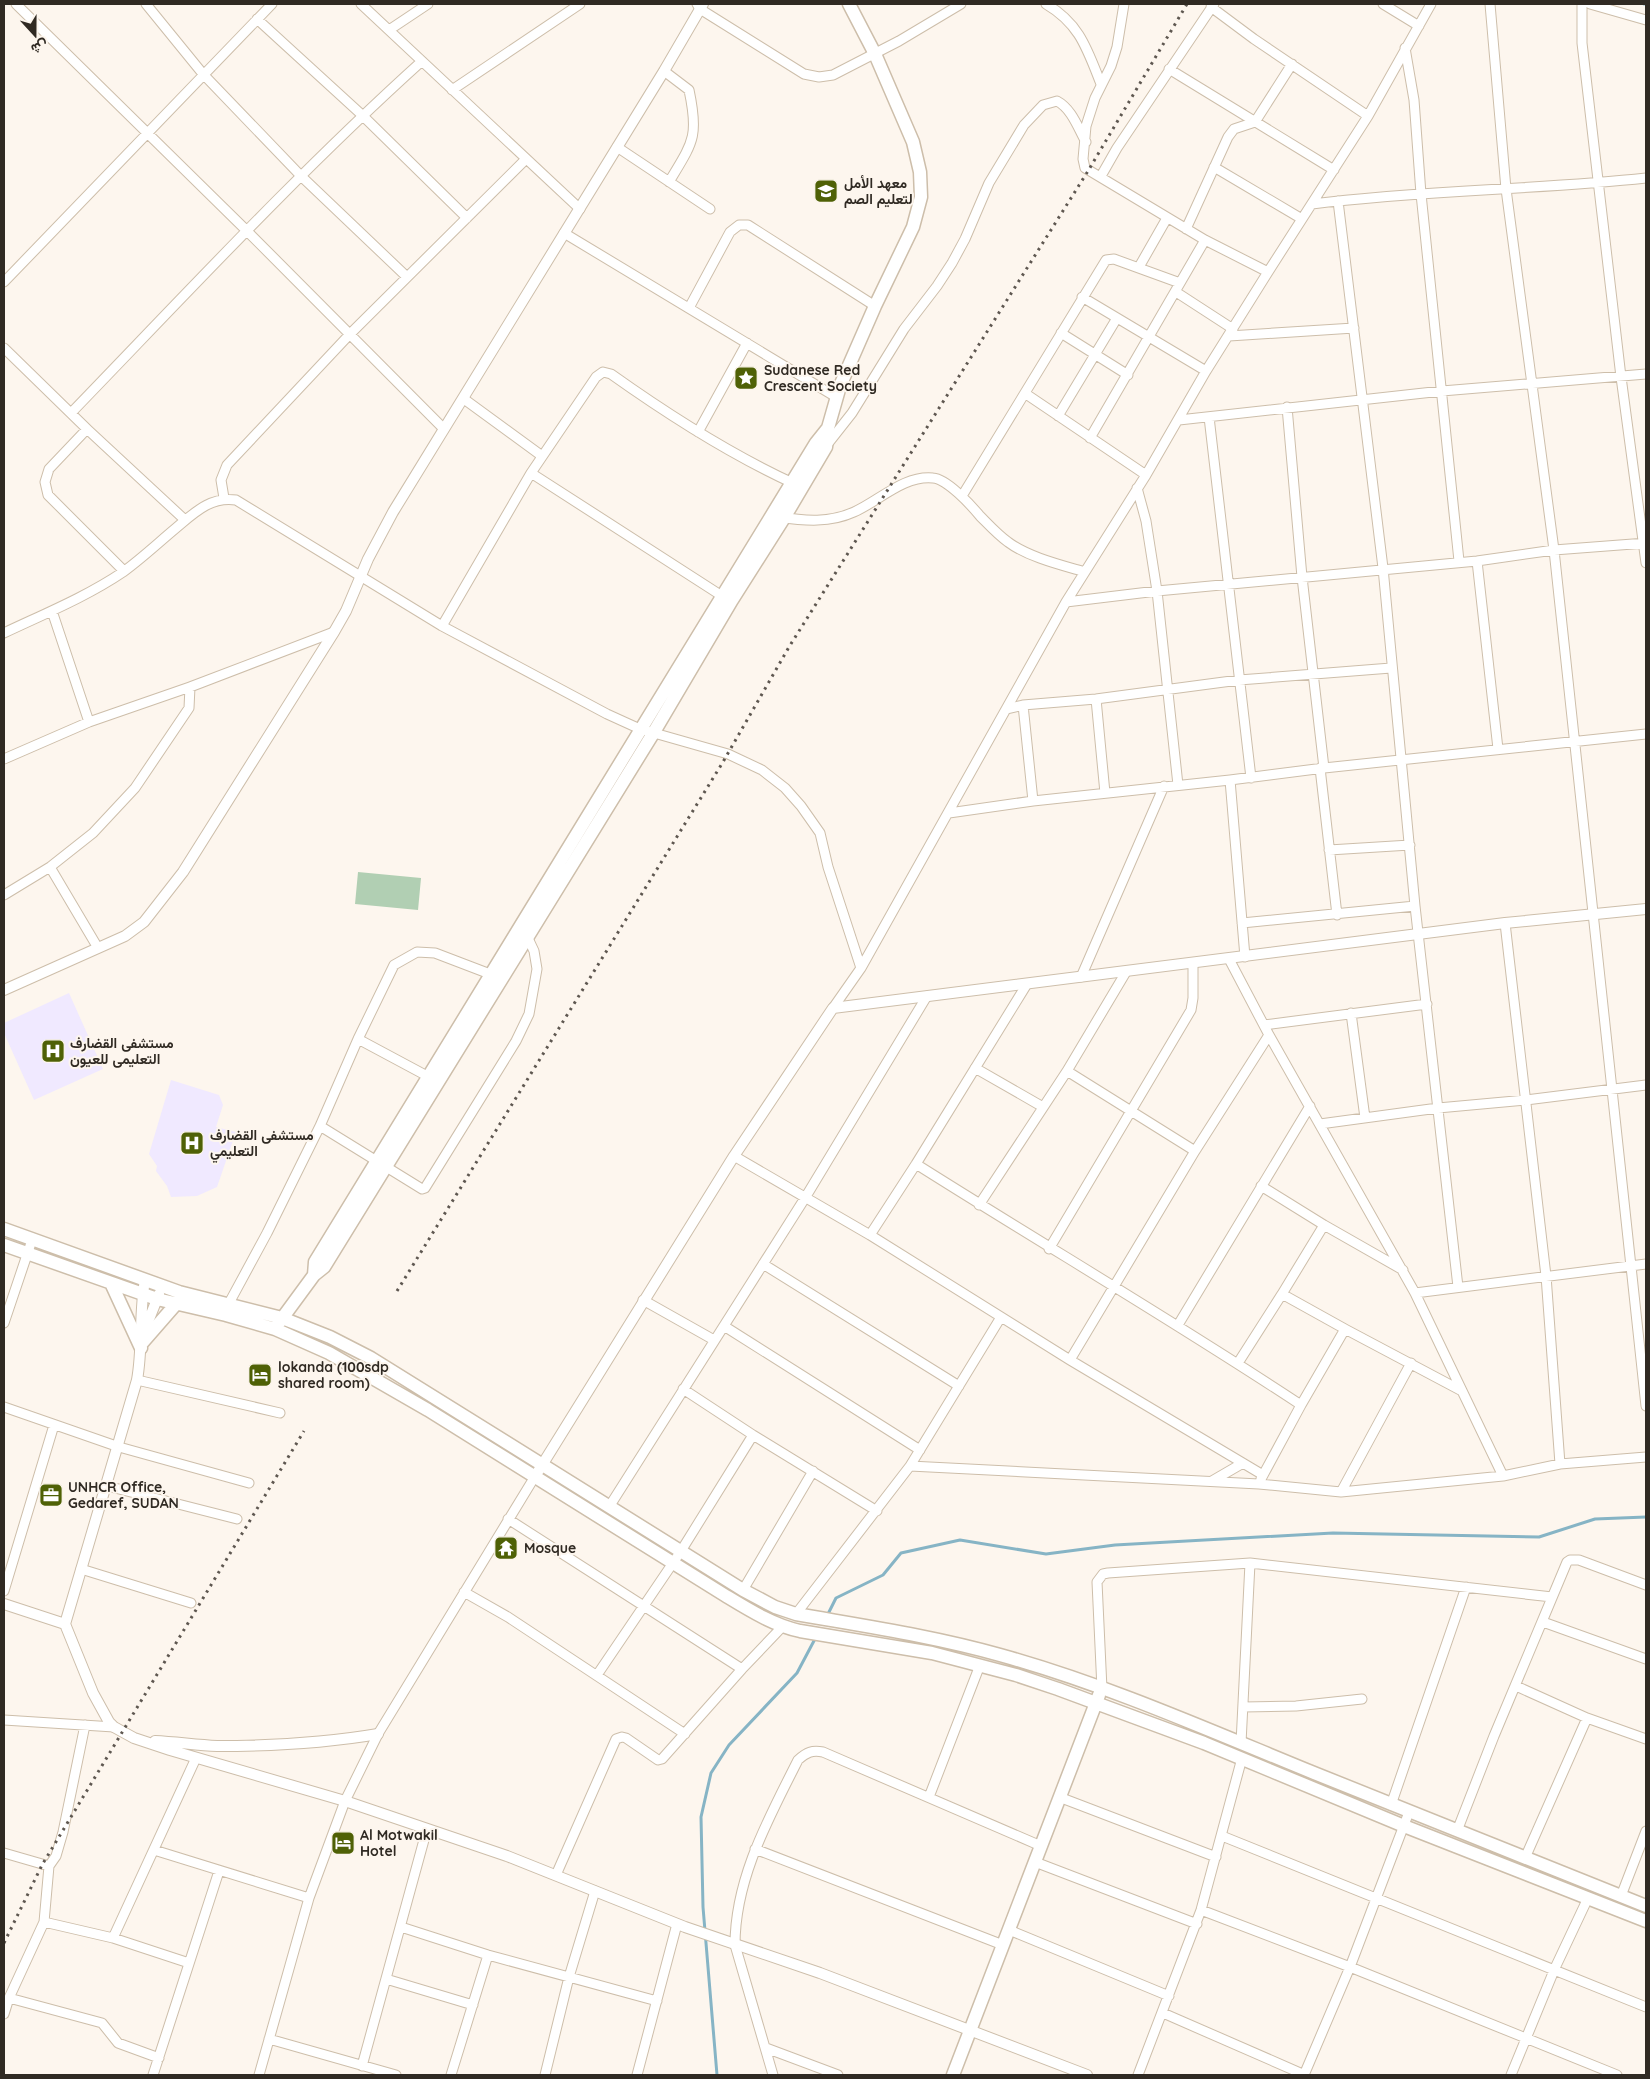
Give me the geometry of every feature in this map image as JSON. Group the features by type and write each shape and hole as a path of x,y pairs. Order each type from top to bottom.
{"main road":[{"path":"797,485 826,447 828,428 836,397 848,366 912,227 921,198 920,172 913,142 875,54 849,4"},
{"path":"382,1163 529,937 654,732 797,485 816,443 828,428"},
{"path":"275,1329 314,1275 324,1267 429,1077 490,974 722,596 778,517"},
{"path":"4,1230 161,1286 202,1299 282,1318 330,1337 386,1367 743,1590 774,1607 796,1614 938,1639 1058,1672 1241,1743 1391,1805 1646,1906"},
{"path":"4,1246 158,1299 275,1329 329,1352 753,1612 783,1626 800,1631 932,1653 1016,1675 1096,1702 1242,1758 1404,1826 1646,1920"},
{"path":"111,1283 142,1343 176,1304"},
{"path":"377,1380 386,1367"},
{"path":"953,2075 1102,1688"}],"street":[{"path":"16,4 247,230 444,429"},
{"path":"146,4 203,74 301,176 407,277"},
{"path":"4,282 272,4"},
{"path":"361,4 580,209"},
{"path":"389,30 428,4"},
{"path":"452,90 580,4"},
{"path":"4,990 125,936 144,922 183,872 334,632 346,611 360,575 385,526 664,71 700,5 804,74 819,77 833,74 875,54 961,4"},
{"path":"1046,4 1062,13 1076,28 1086,45 1101,84"},
{"path":"1124,4 1117,48 1111,66 1101,84 1086,126 1083,159 1085,168 1205,240 1268,272"},
{"path":"1383,4 1419,26"},
{"path":"259,2075 310,1898 345,1801 378,1734 643,1300 734,1156 861,968 1066,602 1146,476 1206,372 1268,272 1368,116 1431,4"},
{"path":"1490,4 1506,189 1554,550 1646,1406"},
{"path":"1582,4 1582,43 1621,377 1645,543 1646,564"},
{"path":"1590,4 1646,20"},
{"path":"1101,176 1117,148 1212,5 1292,64 1368,116"},
{"path":"257,19 362,115 467,218"},
{"path":"1405,48 1414,100 1421,194 1459,562"},
{"path":"71,413 247,230 362,115 422,61"},
{"path":"1186,229 1214,167 1234,129 1255,122 1292,64"},
{"path":"1169,69 1334,170"},
{"path":"664,71 689,90 695,124 691,145 669,182"},
{"path":"826,447 852,413 904,329 938,286 965,239 989,183 1024,125 1043,105 1057,101 1064,105 1069,112 1086,142"},
{"path":"617,147 710,209"},
{"path":"224,498 221,480 227,465 350,334 526,159"},
{"path":"1214,167 1302,219"},
{"path":"1312,204 1338,200 1598,183 1646,178"},
{"path":"1338,200 1383,568 1416,906 1458,1287"},
{"path":"1139,267 1167,218"},
{"path":"689,308 730,232 739,225 748,224 875,306"},
{"path":"564,233 836,397"},
{"path":"1090,438 1205,240"},
{"path":"962,496 1026,394 1082,297 1108,259 1139,267 1178,288 1231,333 1354,328"},
{"path":"1082,297 1206,372"},
{"path":"1058,416 1117,318"},
{"path":"1061,333 1128,375"},
{"path":"698,432 747,343"},
{"path":"4,348 87,429 185,520"},
{"path":"442,626 531,473 596,376 603,372 611,374 674,418 698,432 797,485"},
{"path":"1179,420 1442,391 1646,374"},
{"path":"1026,394 1146,476"},
{"path":"464,399 542,456"},
{"path":"1287,408 1302,577 1337,915"},
{"path":"1209,417 1251,778"},
{"path":"87,429 49,469 45,482 48,495 124,571"},
{"path":"531,473 722,596"},
{"path":"778,517 816,520 835,518 855,512 885,493 919,479 936,478 962,496 1008,543 1042,559 1085,572"},
{"path":"1137,488 1146,521 1157,590 1178,785"},
{"path":"4,633 98,588 124,571 185,520 212,501 224,498 236,500 442,626 607,714 640,728 728,754 762,770 785,788 801,806 820,833 828,868 861,968"},
{"path":"1066,602 1157,590 1229,585 1383,568 1477,561 1554,550 1645,543"},
{"path":"1477,561 1498,749"},
{"path":"52,610 89,722"},
{"path":"4,759 89,722 190,687 334,632"},
{"path":"1007,709 1023,705 1239,680 1392,668"},
{"path":"4,895 50,867 93,833 135,788 189,708 190,687"},
{"path":"1096,698 1105,793"},
{"path":"1023,705 1033,801"},
{"path":"949,813 1033,801 1251,778 1322,768 1646,734"},
{"path":"1230,780 1245,957"},
{"path":"1081,977 1164,786"},
{"path":"1329,850 1410,845"},
{"path":"50,867 98,948"},
{"path":"1242,924 1416,906"},
{"path":"833,1008 1505,923 1646,909"},
{"path":"1505,923 1546,1276 1560,1464"},
{"path":"320,1126 422,1189 425,1188 516,1041 529,1014 537,969 529,937 519,927"},
{"path":"228,1305 267,1233 320,1126 358,1039 394,965 416,952 435,953 490,974"},
{"path":"1229,959 1269,1035 1403,1270 1503,1476"},
{"path":"1049,1248 1191,1010 1194,998 1193,963"},
{"path":"979,1204 1067,1071 1126,972"},
{"path":"870,1235 1027,984"},
{"path":"609,1507 805,1198 927,996"},
{"path":"1264,1025 1427,1004"},
{"path":"1351,1013 1365,1118"},
{"path":"1070,1360 1112,1286 1269,1035"},
{"path":"358,1039 429,1077"},
{"path":"975,1068 1043,1107"},
{"path":"1067,1071 1195,1151"},
{"path":"1320,1124 1438,1108 1526,1100 1646,1085"},
{"path":"1178,1325 1310,1106"},
{"path":"734,1156 870,1235 1070,1360 1263,1475"},
{"path":"916,1164 1049,1248 1178,1325 1301,1404"},
{"path":"1261,1186 1403,1270"},
{"path":"1238,1363 1324,1225"},
{"path":"4,1323 32,1240"},
{"path":"763,1264 959,1386"},
{"path":"1415,1293 1646,1264"},
{"path":"145,1280 142,1294 142,1343 137,1380 119,1447 64,1624 93,1693 108,1722 134,1738 345,1801 556,1875 681,1925 820,1973 1087,2075"},
{"path":"142,1343 161,1286"},
{"path":"1282,1294 1460,1390"},
{"path":"643,1300 714,1340"},
{"path":"796,1614 910,1466 1001,1317"},
{"path":"724,1326 920,1450"},
{"path":"1259,1484 1301,1404 1346,1329"},
{"path":"1341,1492 1411,1363"},
{"path":"137,1380 280,1413"},
{"path":"683,1390 877,1511"},
{"path":"4,1407 119,1447 249,1483"},
{"path":"4,1591 54,1425"},
{"path":"597,1675 681,1551 753,1435"},
{"path":"910,1466 1212,1481 1341,1492 1503,1476 1560,1464 1646,1457"},
{"path":"1212,1481 1242,1462"},
{"path":"743,1590 813,1471"},
{"path":"107,1486 237,1519"},
{"path":"508,1519 742,1668"},
{"path":"1458,1831 1494,1736 1567,1562 1575,1559 1646,1585"},
{"path":"1241,1743 1250,1564"},
{"path":"1102,1688 1098,1582 1103,1574 1250,1564 1552,1597"},
{"path":"81,1569 191,1603"},
{"path":"1391,1805 1466,1587"},
{"path":"464,1592 508,1617 684,1734"},
{"path":"4,1604 64,1624"},
{"path":"1543,1622 1646,1659"},
{"path":"556,1875 616,1740 622,1737 626,1738 660,1760 742,1668 783,1626"},
{"path":"928,1797 980,1665"},
{"path":"1516,1686 1587,1718 1646,1739"},
{"path":"1243,1707 1296,1706 1362,1698"},
{"path":"1525,1858 1587,1718"},
{"path":"4,1720 114,1727"},
{"path":"4,2014 9,1998 44,1922 49,1866 56,1856 63,1832 85,1725"},
{"path":"147,1741 214,1746 252,1745 311,1743 378,1734"},
{"path":"773,2075 735,1945 735,1924 745,1876 755,1849 798,1760 812,1750 823,1752 1041,1846"},
{"path":"113,1938 196,1758"},
{"path":"1138,2075 1202,1910 1242,1758"},
{"path":"1060,1797 1216,1857"},
{"path":"1162,2013 1304,2075 1350,1967 1409,1812"},
{"path":"362,2066 427,1829"},
{"path":"1621,1896 1646,1831"},
{"path":"1222,1836 1555,1968 1646,2007"},
{"path":"755,1849 1003,1945"},
{"path":"154,1850 310,1898"},
{"path":"4,1852 49,1866"},
{"path":"1034,1862 1197,1924"},
{"path":"153,2075 219,1871"},
{"path":"545,2075 569,1977 595,1892"},
{"path":"1511,2075 1555,1968 1588,1898"},
{"path":"1202,1910 1350,1967 1617,2075"},
{"path":"44,1922 113,1938 189,1963"},
{"path":"637,2075 657,2001 681,1925"},
{"path":"401,1927 488,1954 657,2001"},
{"path":"1009,1930 1169,1996"},
{"path":"451,2075 488,1954"},
{"path":"386,1979 472,2005"},
{"path":"9,1998 102,2023 118,2043 159,2058"},
{"path":"269,2039 396,2075"},
{"path":"766,2048 838,2075"}],"shaded area":[{"name":"مستشفى القضارف التعليمى للعيون","path":"69,993 103,1069 34,1100 4,1033 4,1023"},
{"name":"مستشفى القضارف التعليمي","path":"171,1080 219,1095 223,1105 216,1127 236,1132 217,1187 197,1196 171,1197 167,1186 156,1171 157,1166 149,1154"}],"green space":[{"path":"358,872 421,878 418,910 355,904"}],"waterway":[{"path":"827,1616 836,1598 883,1575 901,1553 960,1540 1046,1554 1115,1545 1333,1533 1539,1537 1595,1519 1646,1517"},
{"path":"717,2075 703,1907 701,1817 711,1773 729,1745 797,1673 816,1637"}],"railway":[{"path":"397,1291 723,762 789,647 1088,171 1187,4"},
{"path":"4,1943 42,1865 304,1431"}],"place":[{"name":"معهد الأمل لتعليم الصم","path":"826,191"},
{"name":"Sudanese Red Crescent Society","path":"746,378"},
{"name":"مستشفى القضارف التعليمى للعيون","path":"53,1051"},
{"name":"مستشفى القضارف التعليمي","path":"192,1143"},
{"name":"lokanda (100sdp shared room)","path":"260,1375"},
{"name":"UNHCR Office, Gedaref, SUDAN","path":"51,1495"},
{"name":"Mosque","path":"506,1548"},
{"name":"Al Motwakil Hotel","path":"343,1843"}]}
